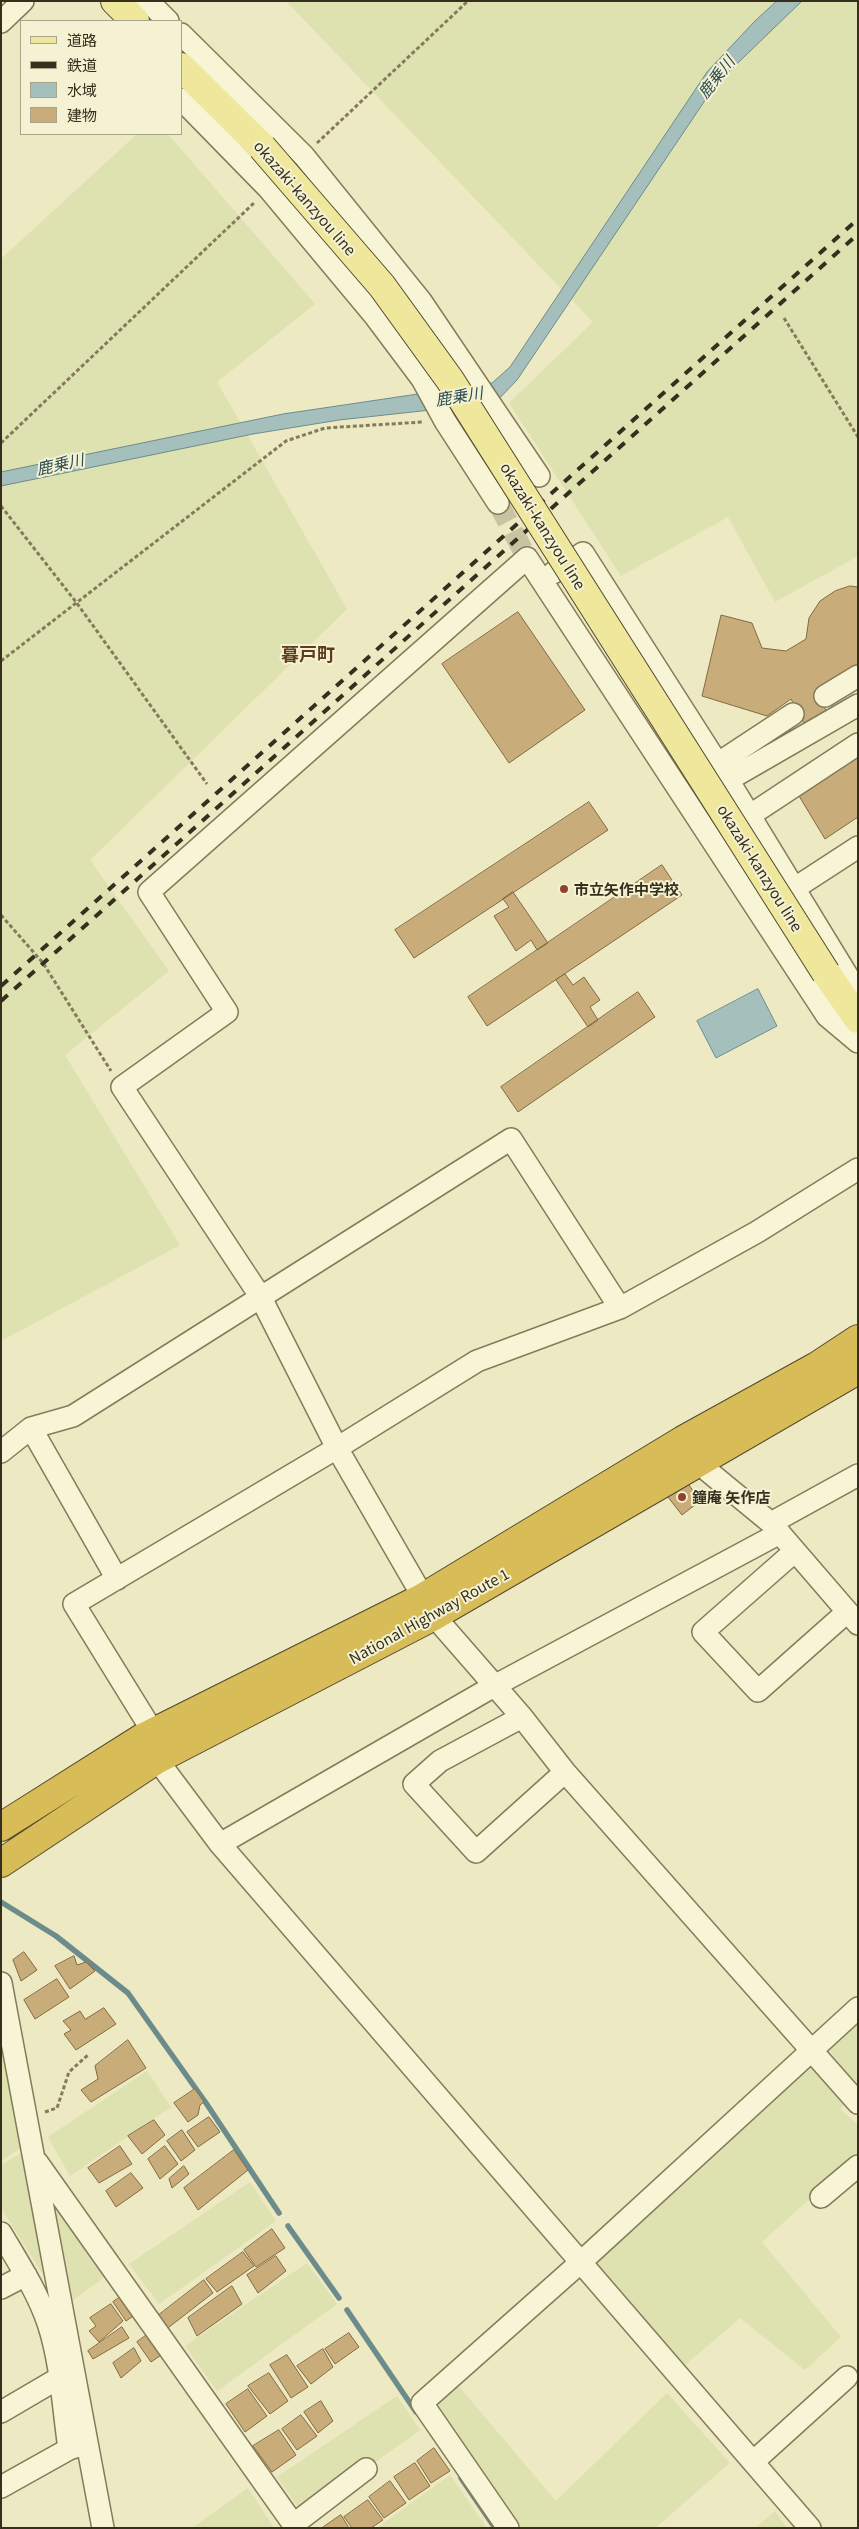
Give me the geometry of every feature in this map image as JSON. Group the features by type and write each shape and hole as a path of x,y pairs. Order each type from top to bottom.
{"highway":[{"name":"National Highway Route 1","path":"428,1607 683,1440 817,1366 858,1339"},
{"name":"National Highway Route 1","path":"1,1827 150,1743 428,1607 698,1463 858,1370"},
{"name":"National Highway Route 1","path":"1,1863 150,1743"}],"main road":[{"name":"okazaki-kanzyou line","path":"182,68 262,147 382,286 450,380 826,972 858,1019"}],"street":[{"path":"1,22 23,1"},
{"path":"126,10 152,5 167,20"},
{"path":"182,35 304,156 421,301 539,476"},
{"path":"182,100 269,188 374,315 422,379 445,421 498,503"},
{"path":"422,379 463,361"},
{"path":"542,580 583,553 795,888 858,992"},
{"path":"857,2100 565,1772 522,1717 428,1607 337,1448 260,1296 122,1088 227,1012 149,892 527,558 827,1016 858,1042"},
{"path":"825,696 858,676"},
{"path":"722,772 858,705"},
{"path":"722,772 793,714"},
{"path":"749,816 858,744"},
{"path":"795,888 858,847"},
{"path":"1,1452 31,1428 73,1416 511,1139 620,1308"},
{"path":"810,2528 220,1844 150,1743 74,1604 337,1448 477,1361 620,1308 757,1232 858,1169"},
{"path":"31,1428 117,1579"},
{"path":"683,1440 698,1463 775,1528 852,1618 758,1691 704,1632 794,1552"},
{"path":"220,1844 494,1686 775,1528 858,1475"},
{"path":"522,1717 440,1761 414,1784 476,1852 565,1772"},
{"path":"1,1983 33,2155 78,2446"},
{"path":"508,2528 422,2403 581,2262 811,2049 858,2008"},
{"path":"33,2155 295,2526 366,2469"},
{"path":"822,2197 858,2166"},
{"path":"1,2234 26,2274 48,2323 59,2378 103,2528"},
{"path":"1,2288 26,2274"},
{"path":"753,2462 846,2377"},
{"path":"1,2412 59,2378"},
{"path":"1,2487 78,2446"}],"path":[{"path":"304,156 468,1"},
{"path":"1,443 269,188"},
{"path":"784,318 858,437"},
{"path":"1,660 286,441 325,428 445,421"},
{"path":"1,506 76,602 207,784"},
{"path":"1,915 43,963 122,1088"},
{"path":"26,2119 57,2108 69,2072 89,2054"}],"green space":[{"path":"286,1 858,1 858,556 775,602 728,517 621,576 509,403 593,322"},
{"path":"136,135 169,135 315,304 217,382 347,609 90,860 169,971 65,1055 180,1245 1,1341 1,259"},
{"path":"858,2024 858,2091 840,2109 858,2125 858,2155 762,2242 841,2337 805,2370 740,2318 685,2365 594,2261"},
{"path":"9,2042 24,2146 1,2161 1,2047"},
{"path":"147,2071 171,2107 70,2176 48,2137"},
{"path":"23,2152 52,2289 1,2208 1,2165"},
{"path":"42,2176 110,2273 72,2301"},
{"path":"250,2182 276,2221 159,2304 129,2264"},
{"path":"307,2263 337,2304 217,2391 185,2346"},
{"path":"456,2383 556,2501 667,2393 730,2463 655,2528 514,2528 434,2408"},
{"path":"397,2396 420,2430 303,2514 277,2477"},
{"path":"450,2475 487,2528 377,2528"},
{"path":"248,2488 274,2528 192,2528"},
{"path":"775,2511 787,2528 755,2528"}],"water":[{"name":"鹿乗川","path":"777,1 802,1 716,84 517,380 495,403 339,420 253,434 1,486 1,472 283,414 492,383 510,367 707,72 754,22"},
{"path":"758,989 777,1026 716,1058 697,1021"}],"building":[{"path":"850,586 858,587 858,665 815,693 829,715 807,729 791,699 767,716 702,696 721,615 752,623 762,648 786,651 806,639 809,618 820,601 835,591"},
{"path":"518,612 585,710 509,763 442,664"},
{"path":"858,751 858,817 825,839 796,791"},
{"path":"589,802 608,830 414,958 395,930"},
{"path":"662,865 682,895 487,1026 468,997"},
{"path":"513,892 548,943 537,950 531,940 516,951 494,916 509,907 503,899"},
{"path":"565,974 573,985 584,977 600,1000 590,1007 598,1020 588,1027 556,980"},
{"path":"638,992 655,1017 518,1112 501,1087"},
{"name":"鐘庵 矢作店","path":"685,1479 700,1501 682,1515 664,1492"},
{"path":"24,1952 37,1970 21,1981 13,1960"},
{"path":"74,1956 77,1965 86,1962 95,1971 70,1989 55,1966"},
{"path":"57,1979 69,1997 35,2019 24,2000"},
{"path":"104,2008 116,2024 76,2050 64,2034 71,2030 63,2021 80,2011 85,2019"},
{"path":"128,2040 146,2068 91,2102 81,2090 98,2079 95,2066"},
{"path":"195,2089 204,2102 200,2105 198,2115 188,2122 174,2103"},
{"path":"209,2117 220,2132 198,2147 187,2132"},
{"path":"154,2120 165,2135 142,2154 128,2136"},
{"path":"182,2130 195,2150 181,2161 167,2141"},
{"path":"120,2146 132,2164 99,2183 88,2168"},
{"path":"165,2146 178,2164 160,2179 148,2159"},
{"path":"234,2150 248,2170 198,2210 184,2188"},
{"path":"184,2166 189,2174 172,2188 169,2179"},
{"path":"131,2173 143,2188 116,2207 106,2191"},
{"path":"272,2229 285,2248 256,2267 244,2250"},
{"path":"243,2252 254,2266 217,2292 206,2279"},
{"path":"276,2256 286,2271 258,2293 247,2275"},
{"path":"204,2280 213,2293 164,2331 155,2318"},
{"path":"232,2286 242,2304 197,2336 188,2318"},
{"path":"126,2293 139,2312 126,2321 113,2302"},
{"path":"111,2304 123,2321 99,2342 89,2331 96,2326 90,2318"},
{"path":"122,2327 129,2338 93,2359 88,2351"},
{"path":"155,2329 170,2349 151,2362 137,2342"},
{"path":"349,2333 359,2347 335,2364 325,2349"},
{"path":"134,2348 141,2361 121,2378 113,2363"},
{"path":"323,2349 333,2367 311,2384 297,2366"},
{"path":"287,2355 308,2387 291,2398 270,2365"},
{"path":"269,2373 288,2401 270,2414 248,2386"},
{"path":"248,2389 267,2416 245,2432 226,2404"},
{"path":"321,2401 333,2421 318,2433 304,2412"},
{"path":"301,2415 317,2436 297,2450 282,2429"},
{"path":"279,2430 296,2455 272,2472 253,2446"},
{"path":"434,2448 450,2471 431,2483 417,2461"},
{"path":"415,2463 430,2486 409,2500 394,2477"},
{"path":"390,2481 406,2503 384,2518 369,2497"},
{"path":"368,2500 383,2520 371,2528 352,2528 344,2517"},
{"path":"341,2515 349,2528 322,2528"}],"waterway":[{"path":"1,1902 56,1936 128,1993 206,2103 279,2213"},
{"path":"288,2226 339,2298"},
{"path":"347,2310 416,2412"},
{"path":"461,2478 495,2528"}],"tunnel":[{"path":"498,503 527,558"}],"railway":[{"path":"1,986 858,219"},
{"path":"1,1001 858,234"}],"place":[{"name":"市立矢作中学校","path":"564,889"},
{"name":"鐘庵 矢作店","path":"682,1497"}],"district":[{"name":"暮戸町","path":"308,654"}]}
